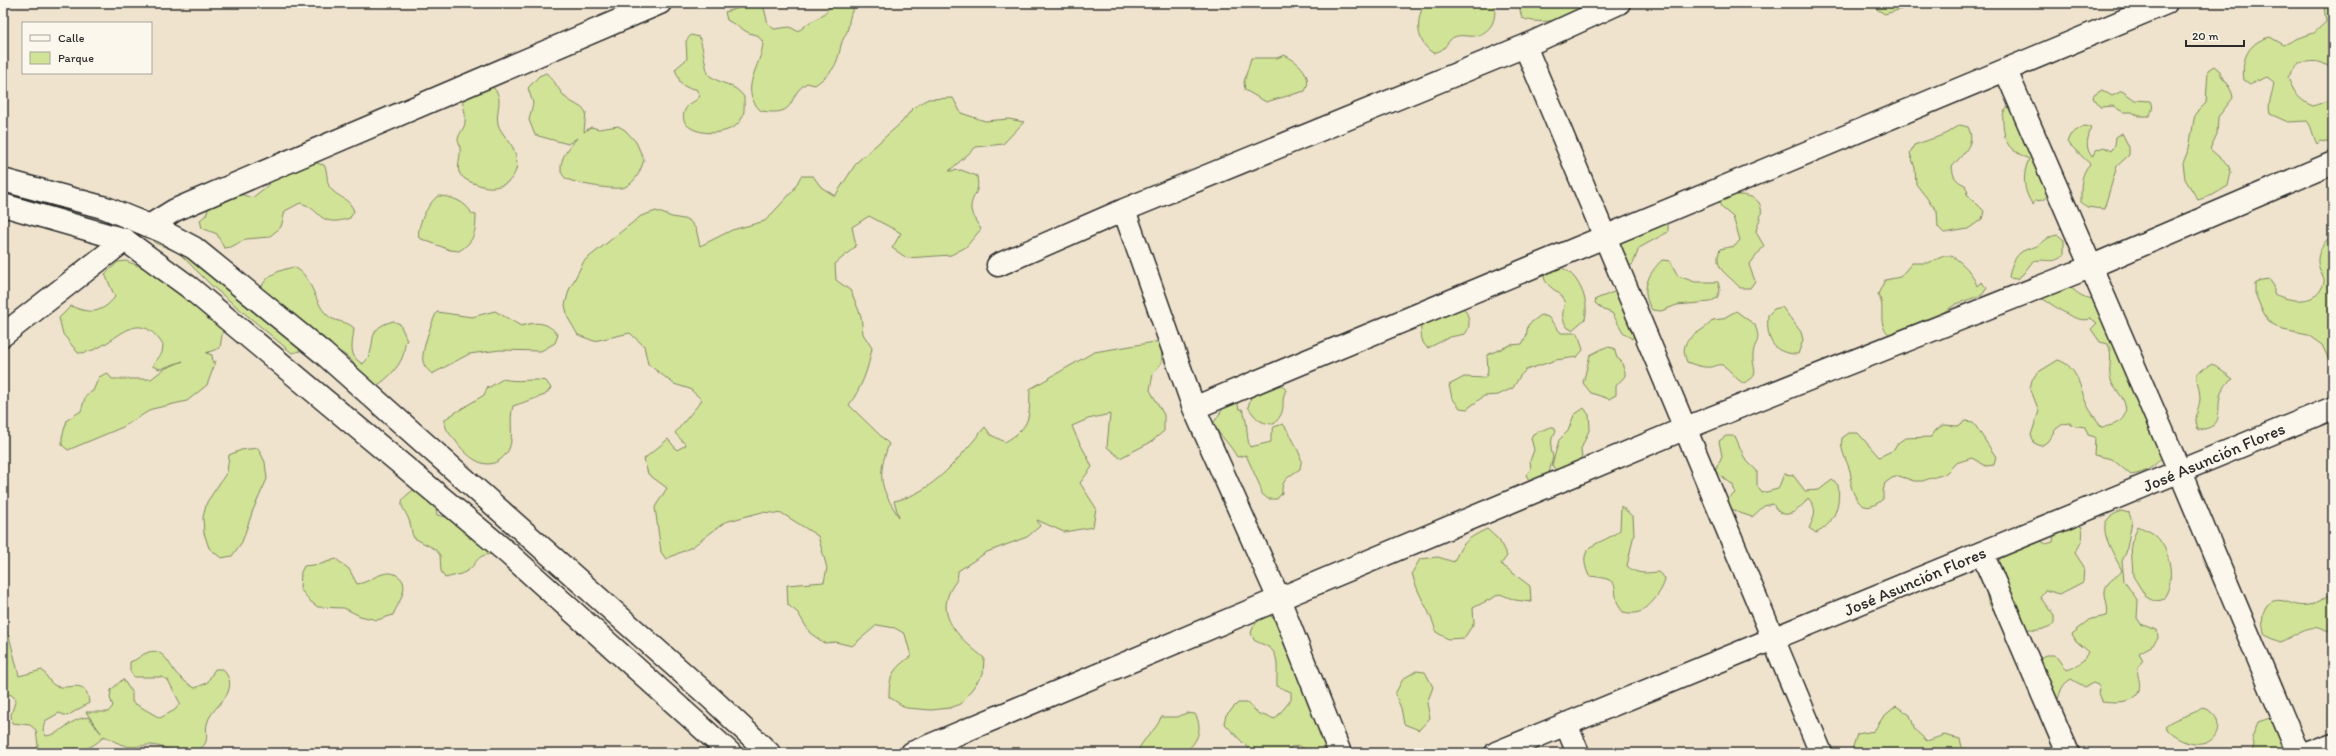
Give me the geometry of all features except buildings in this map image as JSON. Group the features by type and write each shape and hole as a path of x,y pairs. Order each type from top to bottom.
{"street":[{"path":"149,226 175,210 660,3"},
{"path":"998,265 1124,210 1524,46 1619,3"},
{"path":"1194,408 2006,71 2166,3"},
{"path":"1524,46 1606,236 1772,640 1821,753"},
{"path":"2006,71 2180,472 2298,753"},
{"path":"912,753 1686,428 2090,267 2333,163"},
{"path":"3,180 106,208 149,226 194,248 323,353 712,699 769,753"},
{"path":"3,205 125,240 189,287 509,554 730,753"},
{"path":"1124,210 1194,408 1279,599 1340,753"},
{"path":"3,335 125,240"},
{"name":"José Asunción Flores","path":"1496,753 2333,408"},
{"path":"1982,553 2068,753"},
{"path":"1566,724 1578,753"},
{"path":"2309,753 2333,744"}],"green space":[{"path":"757,3 764,8 768,24 774,29 790,27 797,31 817,19 833,3 858,3 851,14 838,58 833,68 815,85 807,83 800,88 787,108 782,111 761,111 754,102 751,94 751,86 762,51 763,42 757,35 749,33 727,20 725,12"},
{"path":"1425,3 1494,3 1495,14 1492,24 1486,31 1475,36 1454,37 1444,48 1433,53 1427,48 1420,37 1420,16"},
{"path":"1521,3 1586,3 1574,14 1566,17 1557,20 1538,21 1522,18 1520,10"},
{"path":"1871,3 1922,3 1885,14"},
{"path":"2329,3 2333,3 2333,71 2325,64 2313,61 2304,62 2299,63 2288,77 2297,95 2308,104 2313,106 2333,99 2333,143 2320,141 2317,144 2307,121 2288,122 2270,114 2270,102 2274,82 2267,77 2250,84 2244,80 2243,72 2245,58 2251,47 2262,39 2270,37 2284,45 2298,38 2314,33 2326,22 2324,6"},
{"path":"691,35 699,37 708,74 714,79 736,89 744,97 743,116 736,126 716,133 704,132 695,130 687,125 684,119 686,108 700,96 696,89 688,88 681,84 675,69 687,59 686,41"},
{"path":"1284,55 1299,65 1306,75 1307,85 1305,91 1266,102 1245,90 1244,82 1251,58 1277,58"},
{"path":"2214,66 2220,71 2231,90 2233,98 2218,117 2217,134 2210,149 2228,165 2231,172 2228,186 2213,195 2198,200 2185,179 2183,163 2189,148 2195,114 2206,103 2208,70"},
{"path":"546,73 566,98 586,112 584,132 591,127 599,129 618,126 625,130 636,142 644,160 638,175 629,185 621,188 606,188 579,183 565,178 561,172 563,157 577,138 568,144 535,135 529,120 533,103 528,88 539,76"},
{"path":"488,83 494,88 499,98 497,118 498,124 514,150 517,167 515,174 505,184 491,187 472,183 463,178 459,172 460,147 458,139 465,124 465,113 462,98"},
{"path":"2102,90 2112,96 2122,91 2135,100 2151,101 2152,107 2149,116 2139,116 2132,112 2123,112 2113,106 2100,107 2093,98 2094,95"},
{"path":"953,98 961,113 985,121 1009,119 1024,122 1003,144 976,147 949,171 961,170 977,176 978,187 972,201 971,209 974,218 981,229 966,247 951,255 907,258 892,248 901,233 869,216 852,227 856,246 835,264 836,280 851,291 861,316 863,334 872,348 869,364 864,378 858,392 849,405 889,444 883,465 882,482 884,490 899,517 894,501 908,497 934,482 956,461 985,427 991,435 1005,442 1014,436 1025,426 1029,414 1030,389 1094,352 1161,341 1162,362 1153,374 1150,390 1164,415 1164,431 1151,442 1120,458 1107,447 1110,414 1088,419 1072,426 1076,437 1092,467 1080,483 1096,508 1093,527 1064,532 1037,520 1040,526 1027,537 987,552 958,571 956,581 949,593 946,603 947,613 950,622 961,638 984,658 983,674 961,704 950,708 931,710 906,708 889,697 890,683 893,673 911,656 905,634 895,628 877,625 852,646 836,642 824,643 810,633 798,613 788,605 787,585 824,582 827,568 818,536 783,514 762,512 725,522 692,547 666,559 661,552 655,507 667,488 648,474 644,459 668,439 677,450 686,445 675,433 702,400 690,389 674,384 648,364 644,346 630,333 594,341 578,335 568,318 565,305 569,290 584,261 641,216 656,211 672,217 689,220 696,229 700,246 732,230 765,221 793,191 801,176 813,176 821,187 835,196 857,162 902,122 913,108 928,99"},
{"path":"2011,104 2048,195 2043,200 2035,201 2033,205 2025,189 2025,171 2029,159 2009,146 2005,137 2003,114"},
{"path":"1960,125 1968,127 1971,139 1970,144 1964,153 1952,167 1953,173 1959,182 1965,185 1968,193 1966,193 1984,211 1982,219 1968,229 1944,233 1938,227 1937,211 1916,184 1915,168 1910,153 1914,145 1946,134"},
{"path":"2083,126 2091,127 2087,146 2092,157 2096,150 2104,147 2111,151 2115,145 2116,137 2122,133 2129,147 2129,155 2117,166 2104,209 2087,207 2081,202 2081,186 2084,172 2090,164 2067,142 2070,135"},
{"path":"308,161 324,165 329,186 334,192 349,203 354,211 350,218 339,221 331,221 325,219 312,209 300,203 285,211 281,227 269,237 246,239 231,247 224,248 217,234 202,228 200,220 206,215 209,207 235,192 252,198 266,187 277,174"},
{"path":"1727,194 1746,196 1756,199 1761,208 1761,214 1756,232 1764,246 1749,265 1755,281 1750,288 1740,288 1723,271 1718,262 1720,249 1735,246 1740,240 1733,217 1721,207 1718,199"},
{"path":"438,196 458,200 466,206 472,214 476,215 475,231 473,236 468,244 459,251 450,250 419,238 419,228 421,222 430,204"},
{"path":"1663,219 1668,224 1668,232 1639,248 1633,264 1626,268 1616,249 1619,242"},
{"path":"162,231 282,334 297,343 300,351 292,353 212,286 178,252 155,243 149,237"},
{"path":"2058,235 2064,240 2064,255 2053,261 2033,261 2017,279 2009,278 2013,262 2020,253 2039,245 2050,237"},
{"path":"2333,235 2333,368 2322,345 2308,335 2283,330 2269,322 2255,293 2255,284 2262,280 2269,279 2274,286 2274,294 2288,299 2303,300 2316,295 2321,290 2324,282 2318,263 2319,254 2323,245"},
{"path":"1944,256 1952,256 1964,265 1977,286 1981,282 1987,288 1982,295 1956,304 1935,318 1894,338 1884,328 1882,323 1882,306 1878,294 1885,280 1900,277 1912,263 1928,263"},
{"path":"1662,260 1670,261 1678,276 1695,282 1718,282 1720,290 1717,298 1710,302 1677,305 1661,311 1652,310 1646,296 1647,284 1652,271"},
{"path":"126,261 149,270 224,322 220,348 206,353 212,355 213,363 216,361 207,385 187,401 152,409 123,427 68,450 62,445 62,437 67,420 81,411 86,395 93,391 99,377 107,373 112,379 151,379 164,369 183,361 160,369 152,366 162,353 163,345 152,332 143,327 133,328 123,332 91,351 78,353 63,334 59,318 71,306 78,309 95,311 110,303 115,297 105,274 118,262"},
{"path":"294,267 305,276 322,309 327,315 330,318 351,325 354,328 352,344 353,353 358,361 363,364 371,351 374,334 377,329 393,321 400,324 407,340 400,363 387,378 371,388 360,370 350,359 333,350 261,288 267,279 274,273"},
{"path":"1560,267 1566,270 1577,281 1586,304 1585,319 1572,330 1565,324 1563,318 1565,301 1550,287 1545,281 1544,277 1545,273"},
{"path":"2066,283 2082,296 2094,299 2164,454 2158,462 2146,471 2131,475 2112,459 2094,455 2095,437 2088,435 2085,427 2071,425 2070,423 2063,424 2056,429 2047,442 2041,446 2034,443 2031,435 2039,411 2030,388 2032,380 2037,373 2058,360 2070,367 2074,373 2087,405 2101,427 2119,422 2123,418 2126,409 2121,396 2111,380 2110,349 2108,344 2100,342 2091,329 2097,323 2090,319 2077,319 2039,297"},
{"path":"1619,290 1636,332 1632,339 1623,332 1612,313 1604,310 1595,303 1596,299"},
{"path":"1463,307 1469,320 1468,328 1465,334 1450,337 1428,348 1422,339 1419,318"},
{"path":"1782,307 1801,332 1803,340 1798,354 1782,351 1772,344 1768,331 1768,315 1774,309"},
{"path":"495,311 521,326 537,323 550,327 558,335 555,343 541,351 500,350 469,354 432,374 426,368 423,361 425,344 437,312 472,317"},
{"path":"1736,311 1755,325 1758,336 1753,355 1755,372 1752,378 1743,383 1722,365 1702,367 1687,362 1684,353 1687,342 1691,337 1713,320 1722,319"},
{"path":"1541,315 1548,317 1561,333 1578,333 1583,350 1577,357 1556,360 1526,370 1520,376 1513,388 1498,395 1484,396 1467,409 1460,408 1452,398 1449,385 1464,377 1485,378 1488,372 1487,355 1510,345 1522,344 1526,337 1528,325"},
{"path":"1606,347 1614,348 1617,358 1621,361 1625,372 1625,376 1616,386 1616,395 1609,399 1591,393 1583,383 1590,355"},
{"path":"2212,364 2233,379 2222,391 2219,400 2218,417 2216,422 2207,428 2198,430 2196,417 2200,399 2197,373"},
{"path":"503,379 514,381 546,381 551,388 545,395 513,406 511,418 511,444 509,449 499,460 485,464 472,458 460,446 447,430 445,419 484,395 488,386 488,388"},
{"path":"1274,380 1281,384 1286,390 1283,399 1283,410 1279,419 1274,424 1269,424 1255,417 1248,407 1253,391"},
{"path":"1237,401 1239,409 1242,409 1246,419 1250,447 1271,442 1271,434 1274,427 1283,424 1299,452 1301,460 1300,469 1285,481 1282,488 1282,493 1277,499 1268,499 1262,494 1246,455 1237,457 1213,424 1222,410 1221,403"},
{"path":"1584,408 1589,415 1590,428 1581,449 1582,461 1556,471 1552,465 1559,440 1568,431 1574,415"},
{"path":"1965,421 1973,422 1996,457 1994,465 1986,466 1972,458 1956,463 1945,474 1922,481 1914,481 1899,476 1892,478 1885,483 1883,499 1872,506 1863,505 1856,498 1851,486 1849,467 1843,453 1841,443 1842,438 1849,433 1858,433 1879,457 1894,450 1898,443 1905,438 1931,437 1936,430 1943,425 1958,426"},
{"path":"1550,427 1554,427 1556,431 1552,438 1551,449 1553,457 1548,477 1532,485 1526,475 1531,469 1530,461 1534,450 1531,438 1533,434"},
{"path":"1726,436 1735,436 1745,459 1757,471 1757,486 1762,493 1778,489 1784,474 1793,475 1805,491 1819,490 1832,480 1838,485 1839,492 1837,506 1832,519 1827,525 1816,533 1809,528 1813,520 1814,509 1808,498 1800,508 1786,514 1777,510 1773,504 1764,506 1752,517 1737,512 1729,507 1728,499 1735,493 1733,485 1715,471 1722,456 1719,441"},
{"path":"258,448 265,462 267,479 253,510 242,542 232,556 221,558 209,548 204,533 203,517 207,502 227,472 229,455 241,450"},
{"path":"415,489 434,500 437,515 446,517 455,515 470,539 477,535 493,554 483,556 465,572 445,578 441,571 440,555 435,549 414,538 408,517 403,509 402,502 404,498"},
{"path":"1621,506 1633,517 1634,534 1627,566 1638,572 1658,572 1665,578 1662,587 1652,603 1643,610 1635,613 1623,612 1618,605 1613,583 1609,580 1589,576 1585,565 1587,551 1592,546 1620,530"},
{"path":"2121,511 2129,513 2132,521 2126,553 2122,561 2124,581 2138,601 2137,618 2141,624 2157,630 2158,638 2153,645 2139,653 2143,660 2138,669 2140,686 2137,695 2133,698 2123,702 2101,701 2098,693 2100,686 2093,683 2085,687 2071,679 2062,688 2055,706 2039,658 2046,655 2055,655 2066,670 2080,664 2087,655 2088,651 2076,641 2072,634 2091,619 2107,616 2108,612 2105,589 2107,585 2122,571 2106,537 2105,524 2111,516"},
{"path":"2074,523 2082,527 2082,541 2075,553 2084,567 2083,582 2060,594 2045,590 2040,597 2054,616 2054,624 2044,629 2029,630 2004,615 1995,612 1987,598 1988,583 2003,554 2039,540 2046,544 2053,542 2054,534"},
{"path":"2138,526 2150,532 2158,539 2164,546 2167,555 2170,565 2169,584 2167,593 2162,600 2154,601 2146,597 2133,576 2131,544"},
{"path":"1487,529 1499,540 1507,556 1501,564 1530,586 1531,602 1515,600 1500,594 1473,608 1474,623 1464,638 1448,639 1436,632 1431,617 1417,589 1412,573 1420,559 1438,557 1454,562 1466,541"},
{"path":"336,559 349,569 357,584 387,573 398,576 404,584 404,590 393,615 377,620 360,616 344,608 318,607 311,602 300,589 301,572 304,566 321,564"},
{"path":"2333,593 2333,631 2326,631 2320,628 2303,630 2280,642 2265,635 2263,629 2264,611 2271,602 2276,600 2298,605 2308,605 2318,602"},
{"path":"1266,614 1276,621 1283,642 1291,654 1334,753 1314,753 1299,746 1291,747 1288,753 1250,753 1246,746 1224,723 1226,715 1238,703 1247,703 1259,714 1275,719 1291,700 1291,692 1277,686 1277,664 1275,654 1268,647 1254,640 1251,633 1254,625"},
{"path":"3,633 9,636 19,676 42,670 56,686 81,687 88,695 89,703 67,716 59,713 45,721 43,729 46,736 52,735 70,723 81,718 88,717 101,733 86,712 108,712 113,706 110,698 111,690 123,679 132,693 132,702 160,718 175,710 180,703 168,680 161,677 134,677 130,671 130,662 149,652 158,652 165,657 177,675 195,688 207,683 215,669 223,669 230,683 228,693 211,714 207,724 206,742 201,748 191,752 150,745 129,747 104,736 98,742 82,750 64,753 36,753 38,745 36,730 30,725 12,723 11,715 16,699 10,694 3,700"},
{"path":"1416,671 1425,672 1433,687 1427,703 1430,718 1419,730 1404,724 1401,708 1395,694 1403,679"},
{"path":"1896,706 1910,715 1915,730 1927,741 1944,735 1960,739 1962,747 1970,753 1851,753 1857,734 1874,731 1883,717"},
{"path":"2202,708 2211,712 2216,718 2218,725 2217,732 2212,739 2206,743 2196,744 2184,741 2176,737 2165,726 2173,721"},
{"path":"1186,713 1195,714 1199,725 1196,740 1189,749 1184,753 1137,753 1142,743 1156,727 1161,717 1178,717"},
{"path":"2273,717 2287,753 2252,753 2254,744 2252,737 2258,722"}]}
